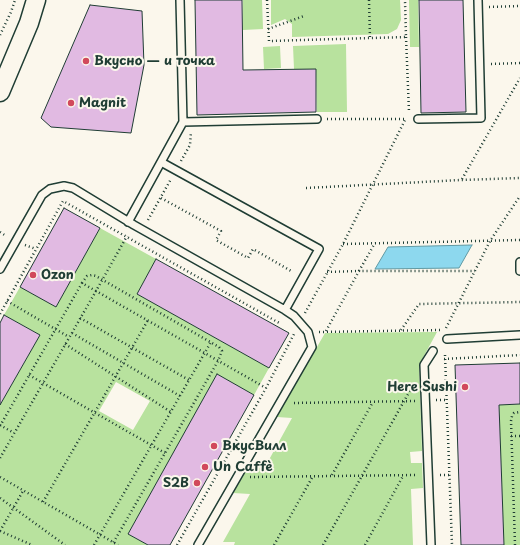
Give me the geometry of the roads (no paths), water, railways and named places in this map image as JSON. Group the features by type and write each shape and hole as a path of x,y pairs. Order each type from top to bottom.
{"street":[{"path":"0,92 29,23 36,0"}],"lane":[{"path":"128,222 182,122 180,0"},
{"path":"418,119 481,118 478,4"},
{"path":"182,122 317,119"},
{"path":"161,162 319,249 285,310"},
{"path":"0,269 42,194 50,189 64,186 73,188 128,222 285,310 294,316 308,332 312,347 198,545"},
{"path":"520,262 520,271"},
{"path":"447,339 520,335"},
{"path":"431,545 424,366 433,351"}],"water":[{"path":"472,245 459,268 375,269 388,247"}],"place":[{"name":"Вкусно — и точка","path":"86,61"},
{"name":"Magnit","path":"71,103"},
{"name":"Ozon","path":"33,275"},
{"name":"Here Sushi","path":"465,387"},
{"name":"ВкусВилл","path":"214,446"},
{"name":"Un Caffè","path":"205,467"},
{"name":"S2B","path":"197,483"}]}
